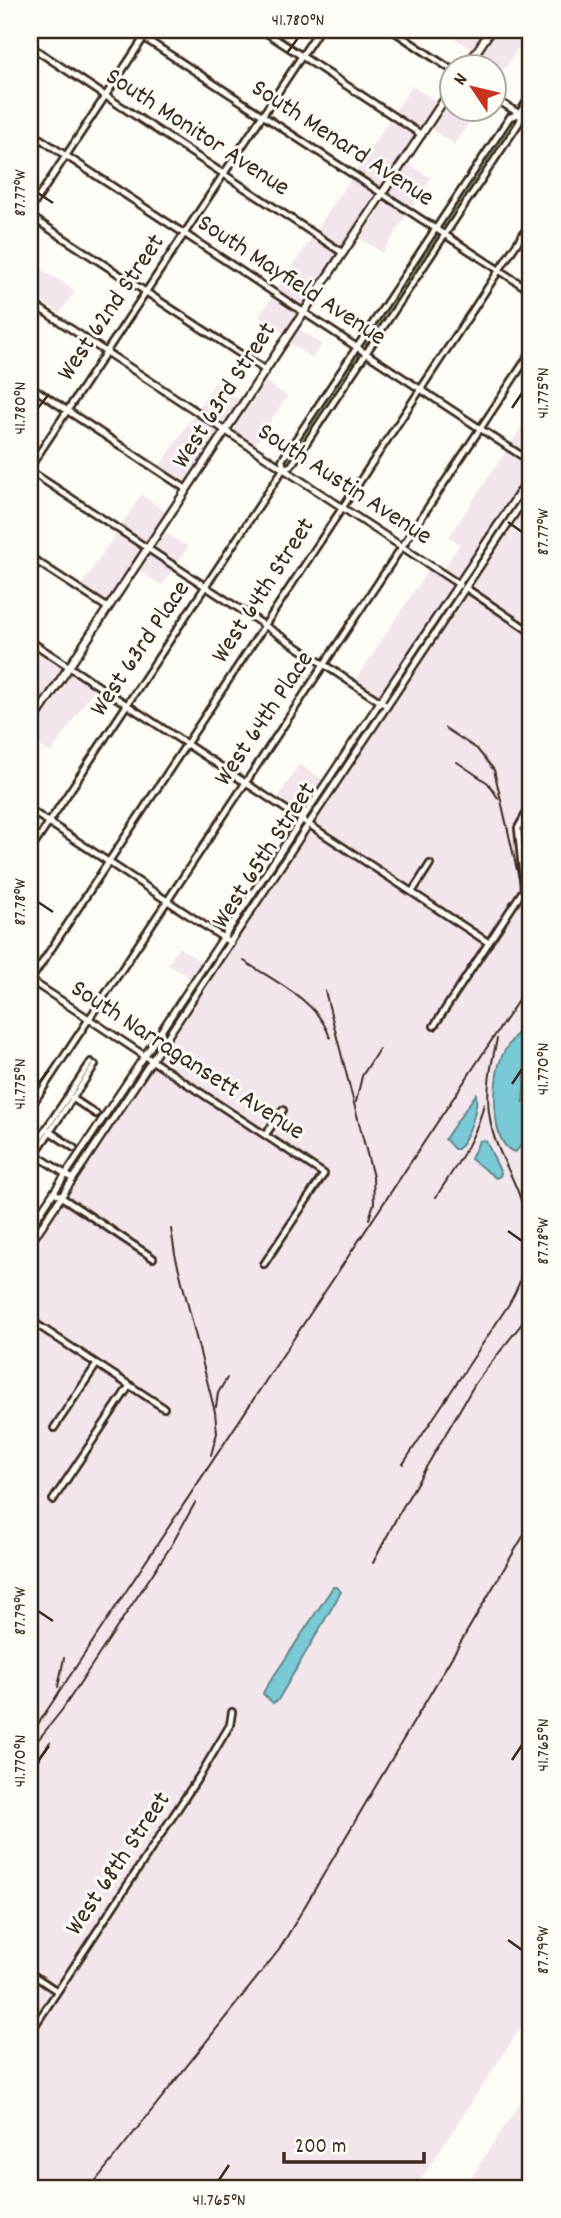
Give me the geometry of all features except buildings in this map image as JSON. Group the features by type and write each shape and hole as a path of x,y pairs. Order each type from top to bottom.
{"main road":[{"path":"476,52 491,30"},
{"name":"West 63rd Street","path":"30,726 438,111"}],"street":[{"name":"South Menard Avenue","path":"132,30 531,291"},
{"path":"30,210 149,30"},
{"path":"262,30 422,135"},
{"name":"West 62nd Street","path":"30,469 320,30"},
{"path":"391,30 438,60"},
{"name":"South Monitor Avenue","path":"30,46 343,253"},
{"name":"West 63rd Place","path":"284,468 282,460 357,347 510,117 519,114 531,96"},
{"path":"508,107 531,121"},
{"name":"West 63rd Place","path":"30,850 284,468 291,466 367,354 519,123 519,114"},
{"name":"South Mayfield Avenue","path":"30,132 531,461"},
{"path":"30,216 265,370"},
{"name":"West 64th Street","path":"30,981 531,222"},
{"name":"South Austin Avenue","path":"30,302 531,632"},
{"name":"West 64th Place","path":"30,1108 531,352"},
{"path":"30,386 186,489"},
{"path":"30,469 384,704"},
{"name":"West 65th Street","path":"30,1244 308,825 384,704 402,670 531,475"},
{"name":"West 65th Street","path":"30,1228 302,820 408,674 531,489"},
{"path":"30,557 108,608"},
{"path":"30,641 489,943"},
{"path":"402,670 408,674"},
{"path":"434,1026 524,889 518,828 531,805"},
{"path":"30,810 230,943"},
{"path":"412,892 430,864"},
{"name":"South Narragansett Avenue","path":"30,981 324,1174 264,1264"},
{"path":"73,1179 32,1152 93,1063"},
{"path":"70,1097 96,1114"},
{"path":"265,1135 283,1110"},
{"path":"48,1130 74,1148"},
{"path":"54,1192 152,1258"},
{"path":"30,1320 164,1408"},
{"path":"54,1428 97,1364"},
{"path":"53,1500 130,1385"},
{"name":"West 68th Street","path":"30,2032 202,1772 230,1725 232,1713"},
{"path":"30,1973 57,1991"}],"shaded area":[{"path":"449,30 485,30 472,49 447,33"},
{"path":"498,30 530,30 508,63 508,52 483,52"},
{"path":"412,86 436,102 284,333 259,317"},
{"path":"438,120 438,122 469,122 454,144 432,129"},
{"path":"409,164 431,178 382,253 360,238"},
{"path":"38,267 75,291 60,313 30,293 30,280"},
{"path":"299,329 322,344 312,358 290,343"},
{"path":"265,382 287,396 252,449 231,434"},
{"path":"215,383 240,400 183,486 158,469"},
{"path":"531,413 531,458 511,444"},
{"path":"507,449 531,466 531,470 460,578 444,568 460,544 449,537"},
{"path":"531,489 531,2012 415,2188 30,2188 30,1249"},
{"path":"141,495 166,512 105,605 80,588"},
{"path":"165,533 188,547 162,585 140,571"},
{"path":"428,570 455,587 380,698 355,681"},
{"path":"39,648 64,665 30,718 30,663"},
{"path":"73,671 96,686 51,753 30,738"},
{"path":"299,764 325,781 302,817 277,800"},
{"path":"179,947 203,963 192,979 168,964"},
{"path":"531,2086 531,2188 464,2188"}],"green space":[{"path":"511,117 517,121 447,227 441,224 508,122"},
{"path":"433,236 439,239 368,346 363,342"},
{"path":"355,354 360,357 290,464 285,461"}],"water":[{"path":"516,1034 531,1043 531,1073 525,1075 523,1102 531,1103 531,1129 516,1152 507,1148 501,1138 497,1126 495,1096 501,1059"},
{"path":"476,1094 476,1108 469,1130 462,1144 458,1149 454,1149 445,1139"},
{"path":"479,1141 486,1141 501,1173 496,1178 471,1159"},
{"path":"333,1587 337,1587 341,1592 278,1700 273,1703 263,1694 264,1691"}],"railway":[{"path":"445,728 477,749 494,770 520,883"},
{"path":"457,762 488,783 498,798"},
{"path":"519,876 531,945"},
{"path":"244,961 295,993 316,1013 330,1038"},
{"path":"30,1736 531,981"},
{"path":"325,991 373,1177 374,1203 369,1219"},
{"path":"403,1464 509,1304 523,1273 528,1242 524,1211 491,1127 489,1079 497,1039"},
{"path":"356,1102 362,1076 379,1049"},
{"path":"436,1197 471,1140 484,1103"},
{"path":"171,1229 215,1412 217,1433 211,1455"},
{"path":"373,1563 476,1382 531,1312"},
{"path":"216,1407 218,1393 227,1378"},
{"path":"30,1750 62,1710 171,1546 195,1503"},
{"path":"90,2188 279,1950 531,1523"},
{"path":"58,1687 64,1658"},
{"path":"30,1772 50,1742"}]}
